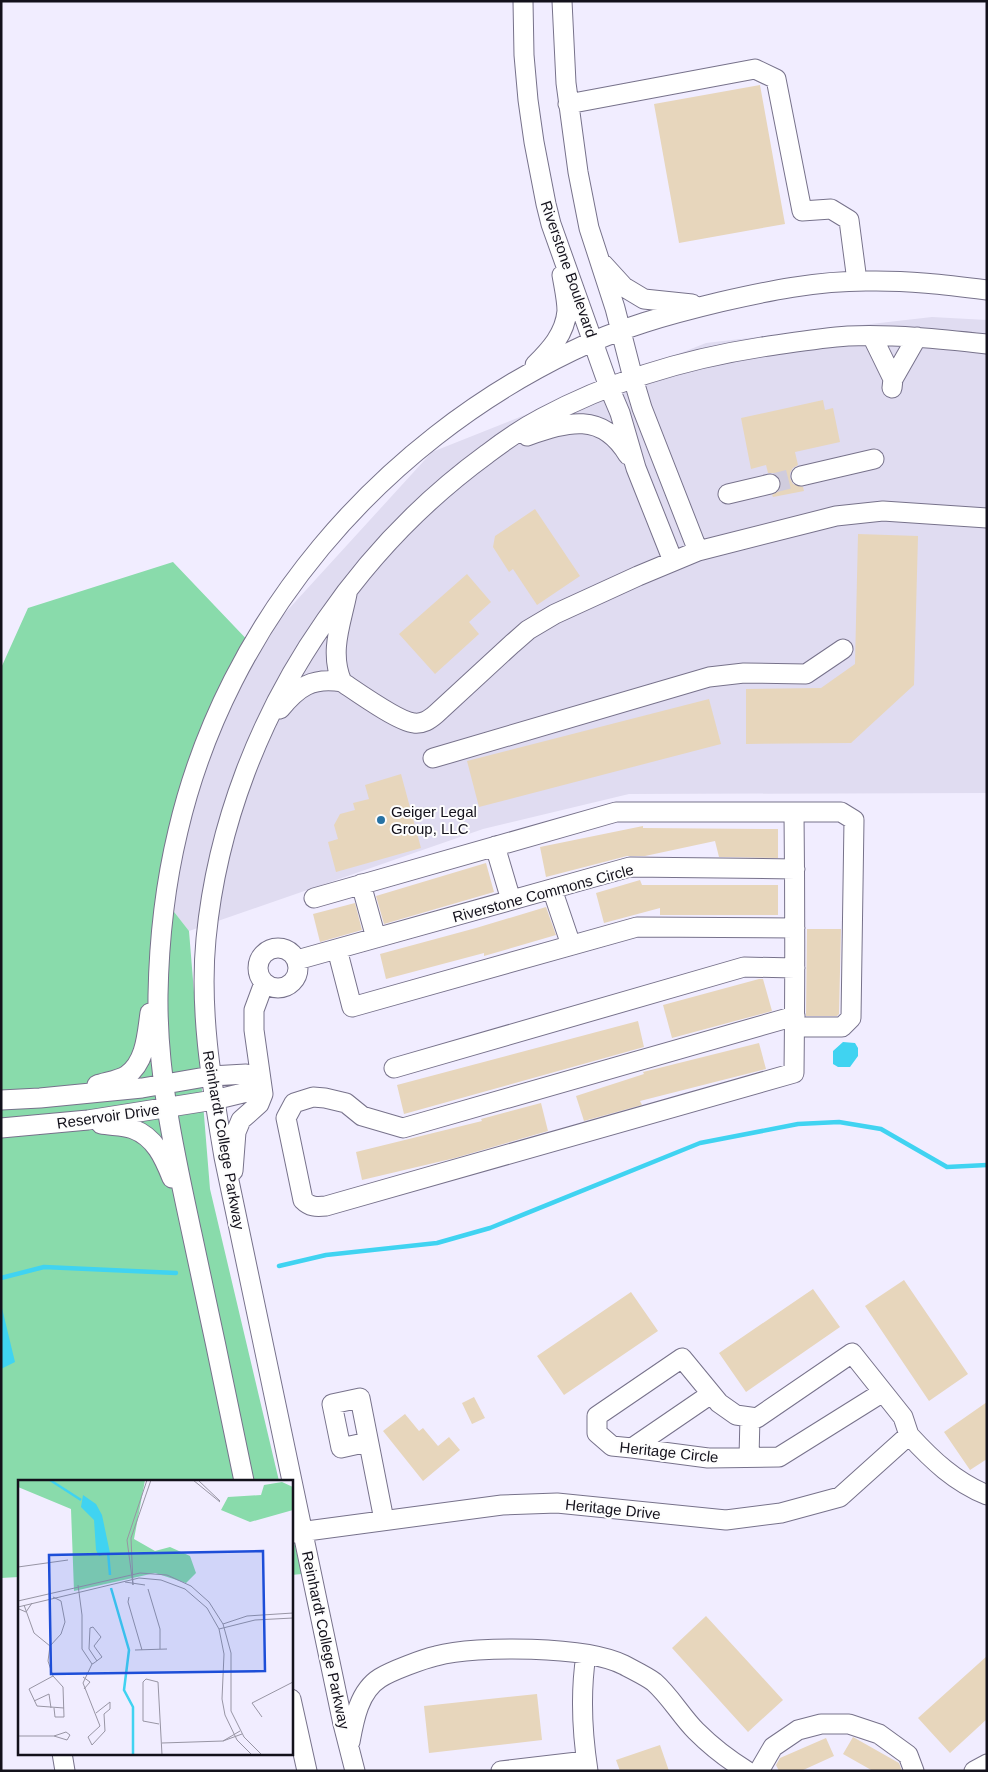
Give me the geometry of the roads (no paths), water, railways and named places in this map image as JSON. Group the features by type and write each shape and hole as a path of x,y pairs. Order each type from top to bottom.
{"street":[{"name":"Riverstone Boulevard","path":"523,1 524,56 534,142 551,224 620,413 636,468"},
{"name":"Riverstone Boulevard","path":"562,1 568,104 583,200 598,258 615,308 632,378 698,551"},
{"path":"568,104 755,69 776,79 802,210 831,209 849,220 857,281"},
{"path":"522,378 551,348 561,333 566,311 558,244"},
{"path":"598,258 624,287 644,299 706,306"},
{"path":"66,1096 127,1075 139,1062 145,1042 178,832 197,768 224,700 250,650 296,579 330,535 350,513 410,456 455,421 522,378 572,351 673,313 781,289 857,281 926,283 987,290"},
{"path":"872,336 892,384 916,337"},
{"name":"Reinhardt College Parkway","path":"287,1480 214,1100 206,1030 204,983 206,938 220,854 244,773 262,730 302,653 348,587 386,542 459,475 539,419 609,387 632,378 722,353 816,339 872,336 916,337 987,344"},
{"path":"498,446 560,425 576,423 596,426 609,432 622,445 636,468 673,561"},
{"path":"801,476 874,459"},
{"path":"728,494 770,484"},
{"path":"650,503 675,492"},
{"path":"262,730 288,699 301,687 321,681 342,682 400,719 422,723 436,714 512,644 539,622 698,551 836,516 866,512 883,511 987,518"},
{"path":"342,682 336,670 335,647 348,587"},
{"path":"433,758 709,677 744,673 806,674 843,649"},
{"path":"314,898 616,812 841,812 854,820 851,1018 842,1027 795,1022 403,1128 362,1116 346,1103 313,1097 302,1100 294,1103 286,1118 303,1200 309,1206 318,1207 794,1073 795,1022 795,869 794,813"},
{"path":"495,846 511,900"},
{"name":"Riverstone Commons Circle","path":"297,960 630,867 795,869"},
{"path":"361,884 376,938"},
{"path":"552,888 571,945"},
{"path":"337,949 352,1007 636,927 795,928"},
{"path":"161,942 158,1025 166,1107 244,1480"},
{"path":"275,947 284,948 292,953 297,960 298,969 295,978 281,988 272,987 264,983 259,975 257,966 260,957 266,951 275,947"},
{"path":"394,1068 744,967 795,968"},
{"path":"231,1193 236,1132 241,1120 259,1104 263,1094 254,1030 254,1010 264,983"},
{"path":"211,1076 246,1074 260,1080"},
{"name":"Reservoir Drive","path":"1,1100 66,1096 163,1085 211,1076"},
{"path":"214,1100 247,1092 260,1080"},
{"name":"Reservoir Drive","path":"1,1128 75,1121 214,1100"},
{"path":"75,1121 133,1128 152,1139 164,1159 188,1217"},
{"path":"749,1457 750,1417 757,1418 852,1353 903,1417 909,1435 935,1463 961,1482 987,1496"},
{"name":"Heritage Circle","path":"750,1417 736,1415 719,1403 682,1358 598,1416 597,1433 612,1446 708,1458 779,1457 883,1392"},
{"path":"632,1448 711,1394"},
{"name":"Heritage Drive","path":"297,1532 502,1505 557,1504 726,1520 781,1513 840,1497 909,1435"},
{"path":"368,1442 384,1520"},
{"name":"Reinhardt College Parkway","path":"292,1506 355,1771"},
{"path":"349,1747 355,1717 366,1694 379,1678 437,1656 480,1650 558,1651 603,1658 622,1664 653,1682 696,1732 730,1761 747,1771"},
{"path":"501,1771 587,1766 582,1730 582,1678 586,1655"},
{"path":"292,1704 307,1771"},
{"path":"760,1771 773,1747 798,1730 822,1724 849,1724 879,1734 908,1755 914,1771"},
{"path":"62,1754 64,1771"},
{"path":"974,1771 987,1764"}],"water":[{"path":"843,1042 855,1043 858,1048 858,1056 850,1067 838,1067 833,1064 833,1051"},
{"path":"1,1304 15,1362 1,1369"}],"waterway":[{"path":"279,1266 326,1255 437,1243 490,1228 700,1143 798,1124 839,1122 881,1129 947,1167 987,1165"},
{"path":"1,1278 44,1267 176,1273"}],"tunnel":[{"path":"770,484 801,476"}],"place":[{"name":"Geiger Legal Group, LLC","path":"381,820"}]}
